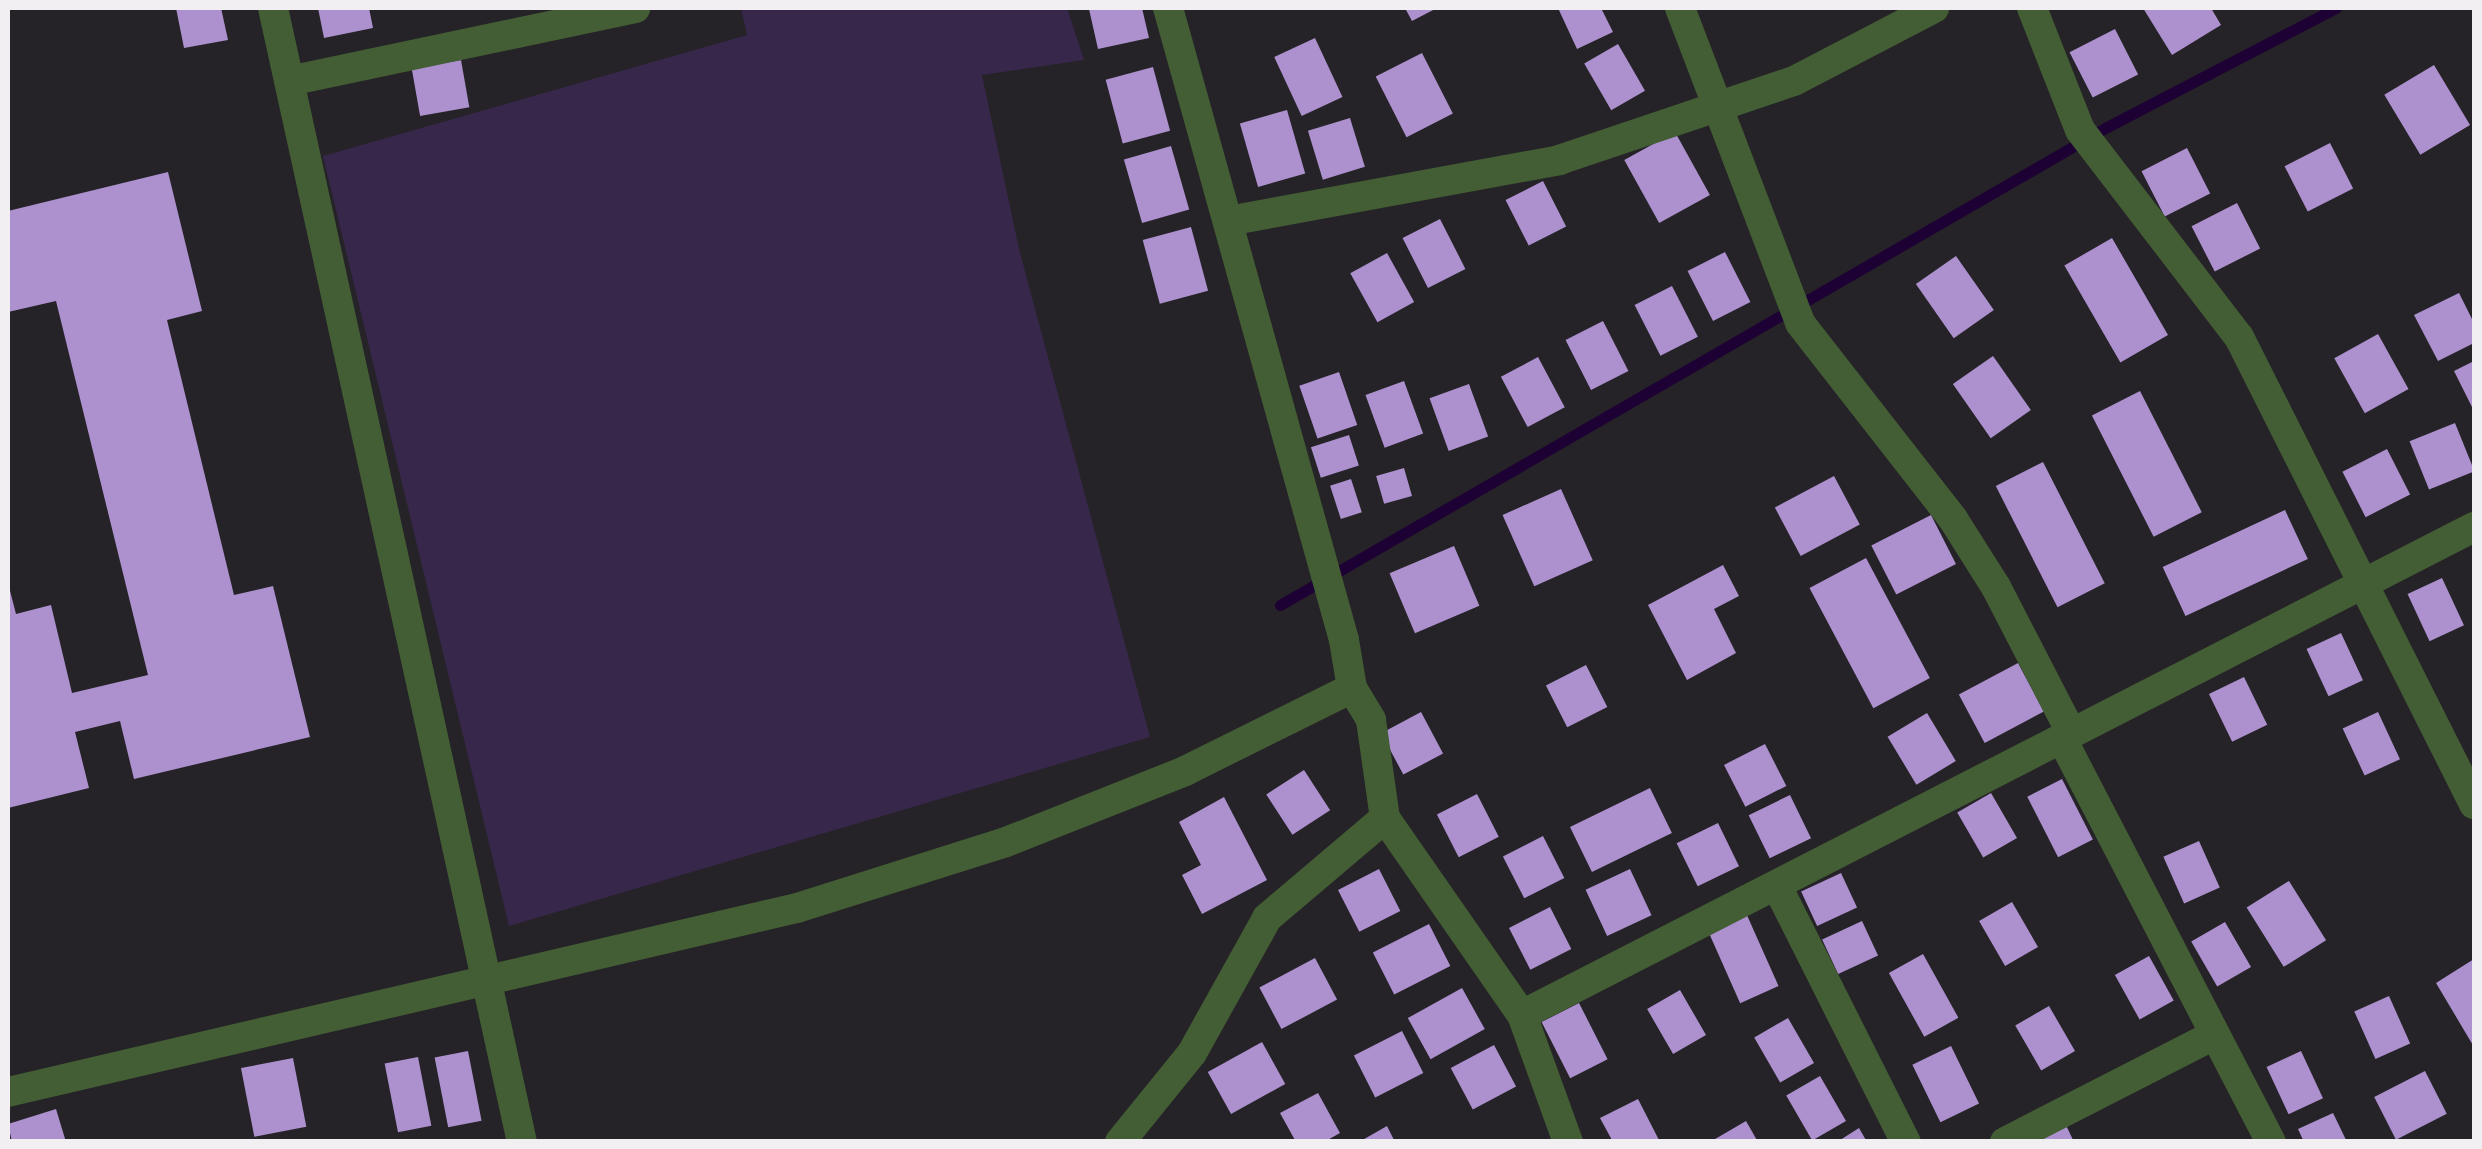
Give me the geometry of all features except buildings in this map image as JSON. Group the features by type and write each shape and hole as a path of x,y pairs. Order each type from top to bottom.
{"street":[{"path":"273,8 522,1142"},
{"path":"289,81 635,8"},
{"path":"1168,8 1334,604 1352,688 1371,720 1385,818 1522,1016 1568,1142"},
{"path":"1680,8 1800,323 1952,519 1996,587 2214,1035 2271,1142"},
{"path":"1228,222 1559,160 1794,81 1934,8"},
{"path":"2032,8 2087,141 2239,336 2474,804"},
{"path":"1522,1016 2474,527"},
{"path":"8,1092 485,985 797,908 1006,842 1185,771 1352,688"},
{"path":"1120,1142 1192,1053 1267,918 1385,818"},
{"path":"1778,886 1906,1142"},
{"path":"2006,1142 2214,1035"}],"shaded area":[{"path":"741,8 1067,8 1084,60 982,75 1019,249 1150,737 509,926 323,156 747,35"}],"waterway":[{"path":"1280,605 2107,127 2336,8"}]}
